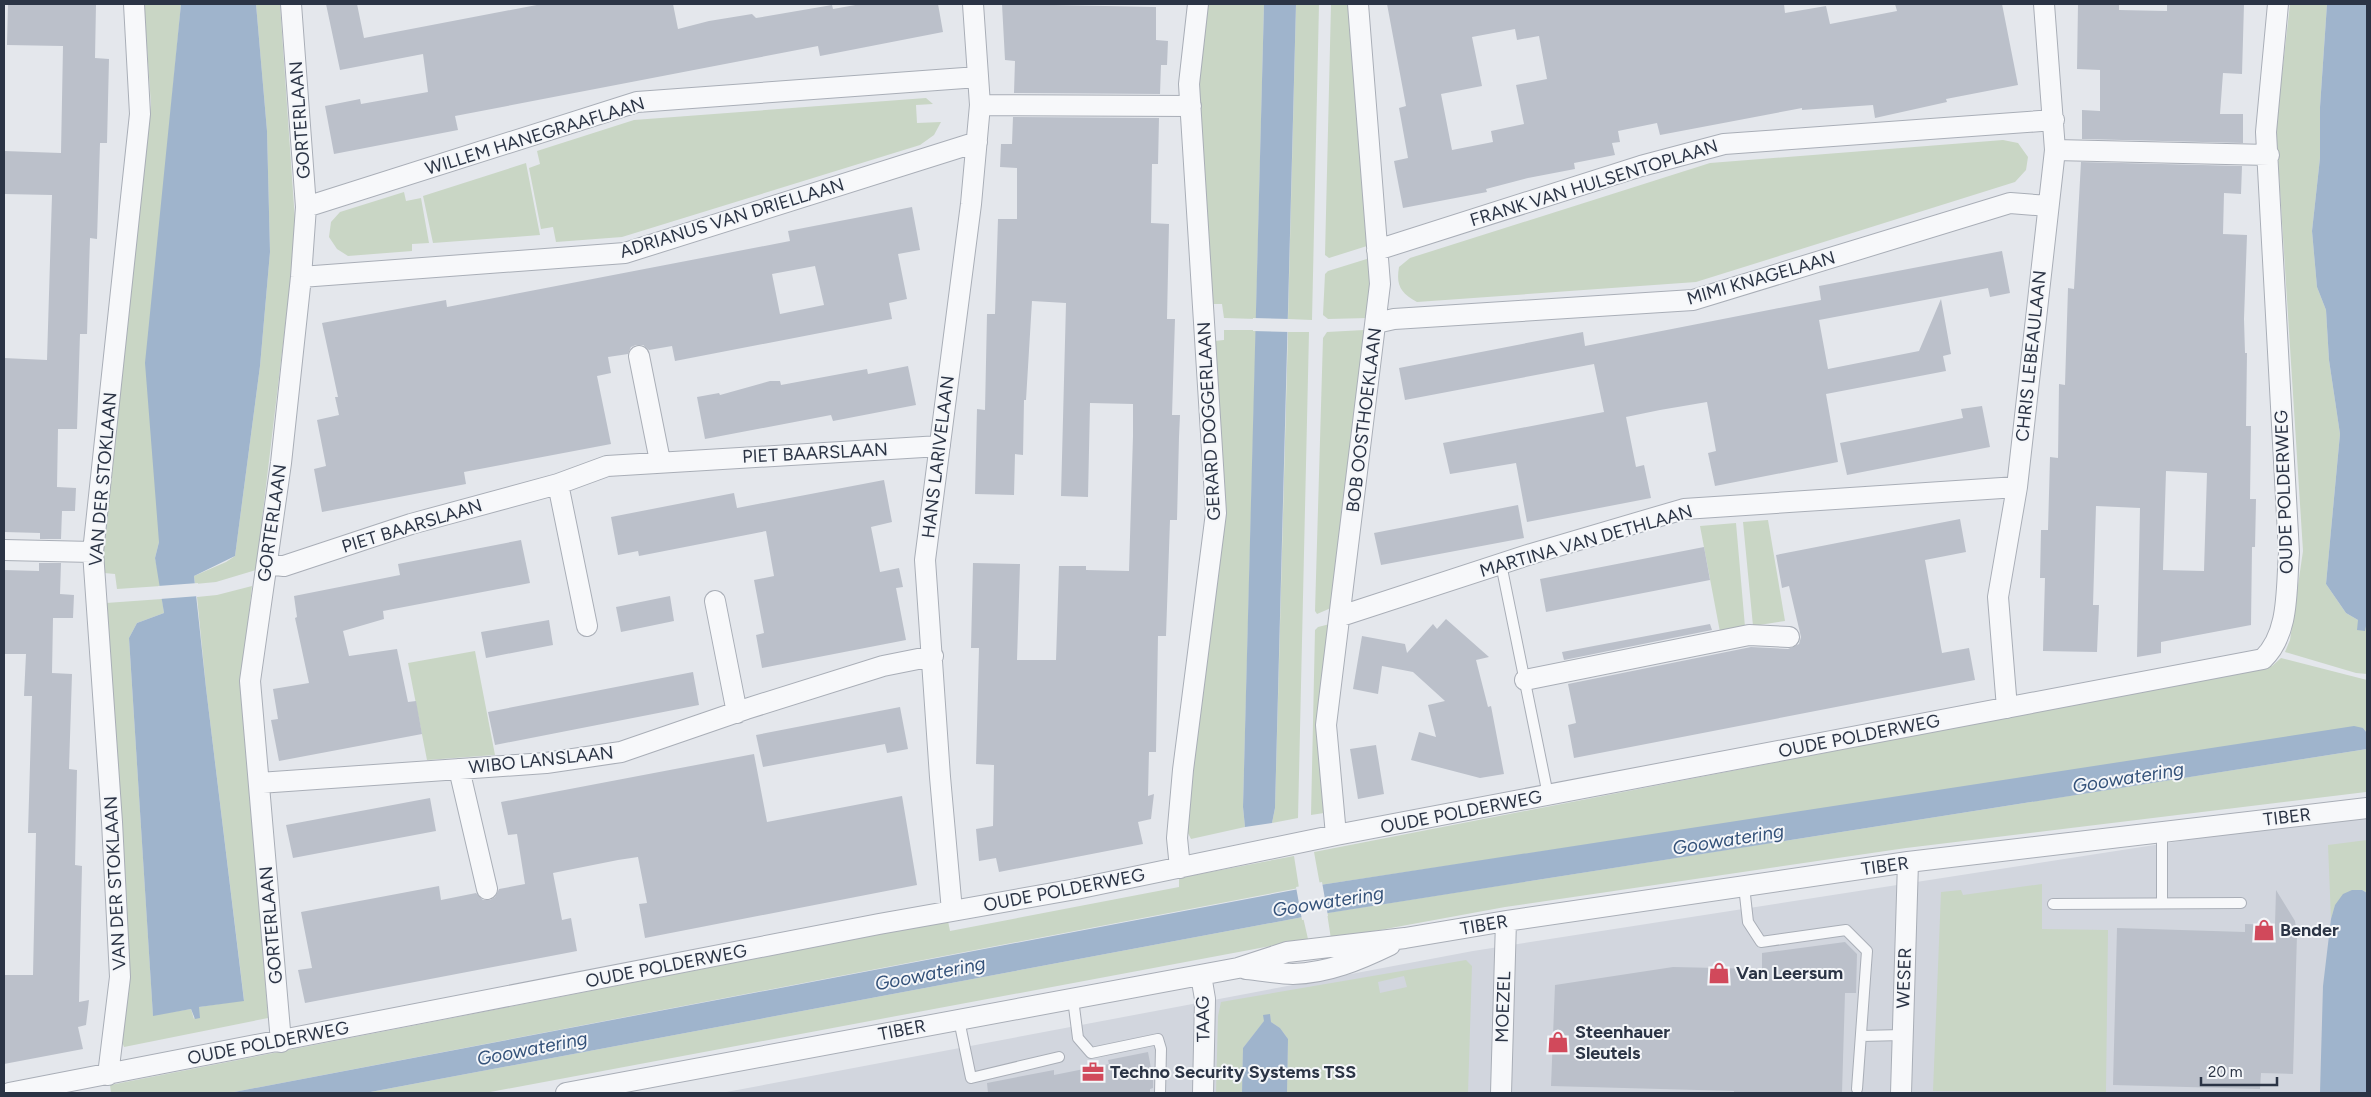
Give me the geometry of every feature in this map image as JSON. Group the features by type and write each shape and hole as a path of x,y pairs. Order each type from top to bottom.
{"street":[{"name":"VAN DER STOKLAAN","path":"108,1075 120,976 112,822 93,552 140,114 134,4"},
{"name":"GORTERLAAN","path":"281,1042 250,681 282,455 301,277 306,207 290,4"},
{"name":"HANS LARIVELAAN","path":"952,911 940,777 925,560 977,142 980,105 973,4"},
{"name":"GERARD DOGGERLAAN","path":"1180,868 1177,838 1183,770 1216,513 1198,255 1189,84 1198,4"},
{"name":"BOB OOSTHOEKLAAN","path":"1336,835 1326,725 1380,284 1358,4"},
{"name":"CHRIS LEBEAULAAN","path":"2007,708 1998,597 2016,487 2056,150 2044,4"},
{"name":"OUDE POLDERWEG","path":"9,1093 1180,868 1336,835 2262,659 2272,651 2279,638 2285,607 2290,553 2269,156 2266,132 2278,4"},
{"name":"WILLEM HANEGRAAFLAAN","path":"306,207 637,102 978,77"},
{"path":"980,105 1191,106"},
{"name":"FRANK VAN HULSENTOPLAAN","path":"1377,250 1641,166 1724,144 2054,120"},
{"name":"ADRIANUS VAN DRIELLAAN","path":"301,277 625,253 977,142"},
{"path":"2056,150 2269,156"},
{"name":"MIMI KNAGELAAN","path":"1376,323 1394,319 1693,300 2010,203 2048,206"},
{"path":"639,356 660,462"},
{"name":"PIET BAARSLAAN","path":"267,564 284,566 411,524 558,484 607,466 940,446"},
{"path":"558,484 588,626"},
{"name":"MARTINA VAN DETHLAAN","path":"1340,616 1684,508 2016,487"},
{"path":"4,550 93,552"},
{"path":"714,601 737,713"},
{"path":"1525,680 1749,635 1789,637"},
{"name":"WIBO LANSLAAN","path":"259,783 546,763 621,752 882,666 933,656"},
{"name":"WIBO LANSLAAN","path":"459,769 487,889"},
{"name":"TIBER","path":"566,1093 1238,968 1288,952 1405,938 1506,921 1908,862 2367,808"},
{"name":"WESER","path":"1901,1093 1908,862"},
{"name":"MOEZEL","path":"1501,1093 1506,921"},
{"name":"TAAG","path":"1201,975 1205,999 1203,1093"}],"lane":[{"path":"1501,564 1548,796"},
{"path":"2162,832 2162,904"},
{"path":"1744,886 1748,922 1761,942 1846,930 1867,951 1857,1088"},
{"path":"2053,904 2241,903"},
{"path":"1073,999 1078,1038 1092,1053 1158,1039 1160,1048 1160,1093"},
{"path":"959,1020 971,1078 1059,1056"},
{"path":"1860,1036 1902,1035"}],"shaded area":[{"path":"2367,812 2367,1093 721,1093 1473,951"}],"green space":[{"path":"144,4 181,4 163,195 159,542 155,558 161,586 117,589 115,574 104,573 102,541 151,105"},
{"path":"256,4 280,4 296,235 256,570 216,582 195,584 194,576 235,556 260,366 270,252 267,131"},
{"path":"1207,4 1264,4 1256,319 1224,318 1222,304 1212,304 1197,84"},
{"path":"1296,4 1319,4 1312,320 1288,319"},
{"path":"1331,4 1348,4 1367,246 1329,258 1325,255"},
{"path":"2290,4 2327,4 2320,107 2320,158 2312,231 2317,287 2326,310 2329,360 2340,434 2326,584 2346,613 2358,620 2367,621 2367,674 2356,673 2285,652 2290,640 2303,551 2276,127"},
{"path":"926,98 933,104 916,105 917,123 941,122 934,135 920,145 622,237 556,242 553,227 541,229 529,168 540,164 537,151 634,120"},
{"path":"2003,140 2018,143 2028,157 2026,170 2015,182 1696,282 1417,302 1403,292 1399,284 1399,267 1410,258 1710,163"},
{"path":"526,163 540,235 433,243 423,196"},
{"path":"404,192 406,201 421,198 429,243 412,244 412,251 348,256 337,249 329,237 331,222 340,212"},
{"path":"1370,258 1372,286 1368,318 1328,319 1323,315 1325,274 1328,271"},
{"path":"1224,330 1256,330 1243,807 1245,827 1191,839 1185,827 1225,509 1214,341 1224,340"},
{"path":"1364,330 1366,332 1331,608 1317,614 1315,611 1323,338 1327,332"},
{"path":"1288,332 1309,332 1298,818 1272,823 1275,808"},
{"path":"1768,520 1785,621 1753,626 1743,522"},
{"path":"1736,523 1745,627 1720,632 1700,526"},
{"path":"252,586 242,680 268,1018 124,1047 121,1039 106,603 162,599 164,613 137,623 129,638 153,1015 191,1009 194,1019 199,1007 244,1000 206,688 197,597 217,595"},
{"path":"1330,624 1317,724 1324,813 1311,815 1315,630 1318,627"},
{"path":"475,651 495,755 427,760 408,663"},
{"path":"2281,658 2367,680 2367,733 2363,728 1320,885 1314,852 2272,666"},
{"path":"2367,749 2366,792 1906,848 1505,907 1331,939 1327,913"},
{"path":"2367,840 2367,893 2362,890 2335,905 2331,919 2328,845"},
{"path":"1294,856 1299,888 229,1093 111,1093 110,1085 948,921 950,931 1179,887 1179,878"},
{"path":"2042,884 2042,929 2108,930 2106,1093 1933,1091 1941,892 1961,890 1963,895"},
{"path":"1303,917 1308,939 485,1093 365,1093"},
{"path":"1466,960 1472,966 1468,1093 1287,1093 1288,1039 1280,1028 1271,1022 1270,1014 1243,1048 1242,1093 1216,1093 1218,1016 1221,1002","holes":["1404,976 1407,987 1380,993 1378,982"]}],"water":[{"path":"181,4 256,4 267,131 270,252 260,366 235,556 194,576 244,1001 199,1007 200,1018 195,1019 191,1009 153,1016 129,638 137,623 164,613 155,558 159,542 145,363"},
{"path":"1264,4 1296,4 1275,808 1272,823 1245,827 1243,807"},
{"path":"2327,4 2367,4 2367,621 2365,631 2357,630 2358,620 2346,613 2326,584 2340,434 2329,360 2326,310 2317,287 2312,231 2320,158 2320,107"},
{"name":"Goowatering","path":"2354,726 2363,728 2367,733 2367,749 1303,917 365,1093 229,1093 1320,885"},
{"path":"2352,890 2362,890 2367,893 2367,1093 2320,1093 2323,986 2331,919 2335,905 2343,894"},
{"path":"1270,1014 1271,1022 1280,1028 1288,1039 1287,1093 1242,1093 1243,1048 1264,1021 1263,1015"}],"pier":[{"path":"1253,318 1290,319 1290,332 1253,331"},
{"path":"198,583 199,596 160,599 158,586"},
{"path":"1322,882 1328,916 1302,920 1296,887"}],"building":[{"path":"8,4 96,4 95,58 109,59 107,143 100,143 97,239 90,238 87,334 80,334 77,429 58,429 57,487 76,488 75,511 62,511 61,539 40,539 40,533 4,532 4,358 47,360 52,195 4,194 4,151 61,153 63,46 7,45"},
{"path":"326,4 357,4 364,38 542,4 673,4 678,29 709,21 752,14 756,18 832,5 833,9 861,4 938,4 943,32 820,56 818,46 455,116 458,130 334,154 325,106 360,99 361,104 428,92 423,54 340,70"},
{"path":"1002,4 1156,7 1156,40 1168,41 1167,65 1161,65 1160,94 1014,93 1015,61 1005,60"},
{"path":"1387,4 1784,4 1785,13 1826,6 1830,24 1897,11 1895,4 2002,4 2018,85 1946,99 1947,102 1875,118 1873,105 1802,110 1802,108 1660,135 1657,123 1618,131 1620,142 1612,143 1615,155 1574,163 1575,169 1528,178 1486,189 1487,192 1403,208 1394,161 1408,158 1399,108 1406,106","holes":["1515,29 1517,40 1539,36 1547,79 1516,85 1524,124 1491,131 1493,142 1452,150 1441,94 1482,86 1472,37"]},
{"path":"2078,4 2119,4 2119,10 2167,11 2167,4 2244,4 2242,74 2223,73 2220,114 2243,114 2243,143 2082,139 2082,110 2100,111 2100,70 2077,69"},
{"path":"1013,117 1159,118 1158,164 1152,164 1151,223 1169,224 1167,319 1175,319 1172,415 1180,415 1177,520 1170,520 1166,636 1158,636 1156,752 1149,752 1148,796 1154,794 1151,819 1138,822 1143,844 999,872 996,858 979,861 976,829 993,826 994,765 976,764 979,648 971,648 973,563 1020,564 1017,660 1056,660 1059,566 1086,566 1086,570 1129,571 1133,436 1133,404 1090,403 1088,497 1061,496 1066,303 1032,301 1026,400 1024,400 1023,455 1015,454 1014,495 975,494 977,409 985,410 987,314 995,314 998,219 1017,219 1017,168 1000,167 1001,144 1012,144"},
{"path":"2081,162 2242,166 2241,194 2224,193 2223,234 2247,235 2244,319 2245,353 2247,353 2246,426 2251,426 2250,499 2256,499 2255,547 2252,547 2251,625 2161,642 2161,653 2137,657 2140,508 2096,506 2093,605 2099,605 2097,652 2043,651 2045,578 2040,578 2041,530 2048,530 2050,457 2058,458 2059,384 2065,385 2068,288 2074,289","holes":["2166,471 2207,473 2204,571 2163,570"]},
{"path":"912,207 920,250 898,254 907,299 889,303 892,319 675,361 672,346 649,350 643,345 636,345 631,347 628,354 608,357 611,373 597,376 611,444 464,472 466,484 322,512 314,469 326,466 317,420 339,415 335,397 338,397 322,323 446,300 447,307 790,241 788,231","holes":["815,266 824,305 780,314 772,274"]},
{"path":"2002,251 2010,293 1990,297 1988,288 1819,320 1828,369 1919,351 1941,299 1951,354 1943,356 1946,371 1826,394 1838,462 1715,486 1708,453 1716,451 1707,402 1660,410 1626,417 1636,467 1644,465 1651,498 1527,522 1516,463 1450,474 1443,443 1604,412 1594,364 1405,400 1399,368 1583,332 1585,346 1821,300 1819,286"},
{"path":"908,366 916,405 833,421 831,415 705,439 697,397 719,393 720,395 770,381 780,381 781,385 867,369 868,374"},
{"path":"1982,406 1990,447 1847,475 1840,443 1963,418 1961,409"},
{"path":"884,480 892,522 871,527 880,572 899,568 903,587 896,588 906,640 762,668 756,635 764,633 754,580 774,576 766,531 639,556 638,551 618,555 611,517 734,493 737,508"},
{"path":"1518,505 1524,538 1381,565 1374,533"},
{"path":"1960,519 1966,552 1925,560 1942,653 1969,648 1975,680 1574,758 1568,725 1576,723 1568,684 1751,647 1788,649 1799,644 1801,637 1789,586 1782,588 1776,555"},
{"path":"521,540 530,583 383,611 384,619 343,631 349,656 397,649 408,702 416,701 422,734 279,761 271,720 278,719 273,689 309,683 295,618 297,617 294,596 400,575 398,564"},
{"path":"1704,547 1710,580 1546,612 1540,579"},
{"path":"39,563 61,563 60,594 74,595 73,618 53,618 52,673 72,674 69,769 77,770 75,865 82,866 79,1002 89,1000 86,1025 78,1027 83,1049 4,1064 4,975 33,975 36,833 28,833 32,696 24,696 26,654 4,654 4,570 39,571"},
{"path":"670,596 674,621 621,632 616,607"},
{"path":"1446,619 1489,657 1476,660 1488,707 1491,706 1504,774 1480,778 1411,760 1419,732 1436,737 1428,705 1445,701 1413,672 1382,666 1378,694 1353,689 1362,636 1405,644 1407,653 1433,624 1437,629"},
{"path":"549,620 553,645 486,658 481,632"},
{"path":"1710,624 1712,630 1564,660 1562,652"},
{"path":"693,672 699,705 495,745 488,712"},
{"path":"900,707 908,749 887,753 885,744 763,767 756,735"},
{"path":"1376,745 1384,794 1358,799 1350,749"},
{"path":"754,754 767,822 902,796 917,885 645,938 639,904 647,903 638,857 618,860 553,873 562,920 571,918 577,951 305,1003 298,970 312,968 301,912 439,886 441,900 476,893 483,900 490,900 495,897 499,889 525,884 517,834 508,835 501,802"},
{"path":"430,798 436,831 293,858 286,825"},
{"path":"2276,890 2295,921 2297,934 2293,1074 2261,1073 2260,1089 2113,1085 2117,928 2245,932 2245,924 2275,925"},
{"path":"1845,942 1857,954 1856,993 1845,993 1842,1093 1734,1093 1734,1091 1551,1086 1555,985 1673,967 1762,969 1762,953"},
{"path":"1148,1052 1153,1079 1153,1088 1150,1089 1150,1093 988,1093 987,1083 1054,1070 1054,1075 1109,1064 1108,1060"}],"place":[{"name":"Bender","path":"2264,930"},
{"name":"Van Leersum","path":"1719,973"},
{"name":"Steenhauer Sleutels","path":"1558,1042"},
{"name":"Techno Security Systems TSS","path":"1093,1072"}]}
